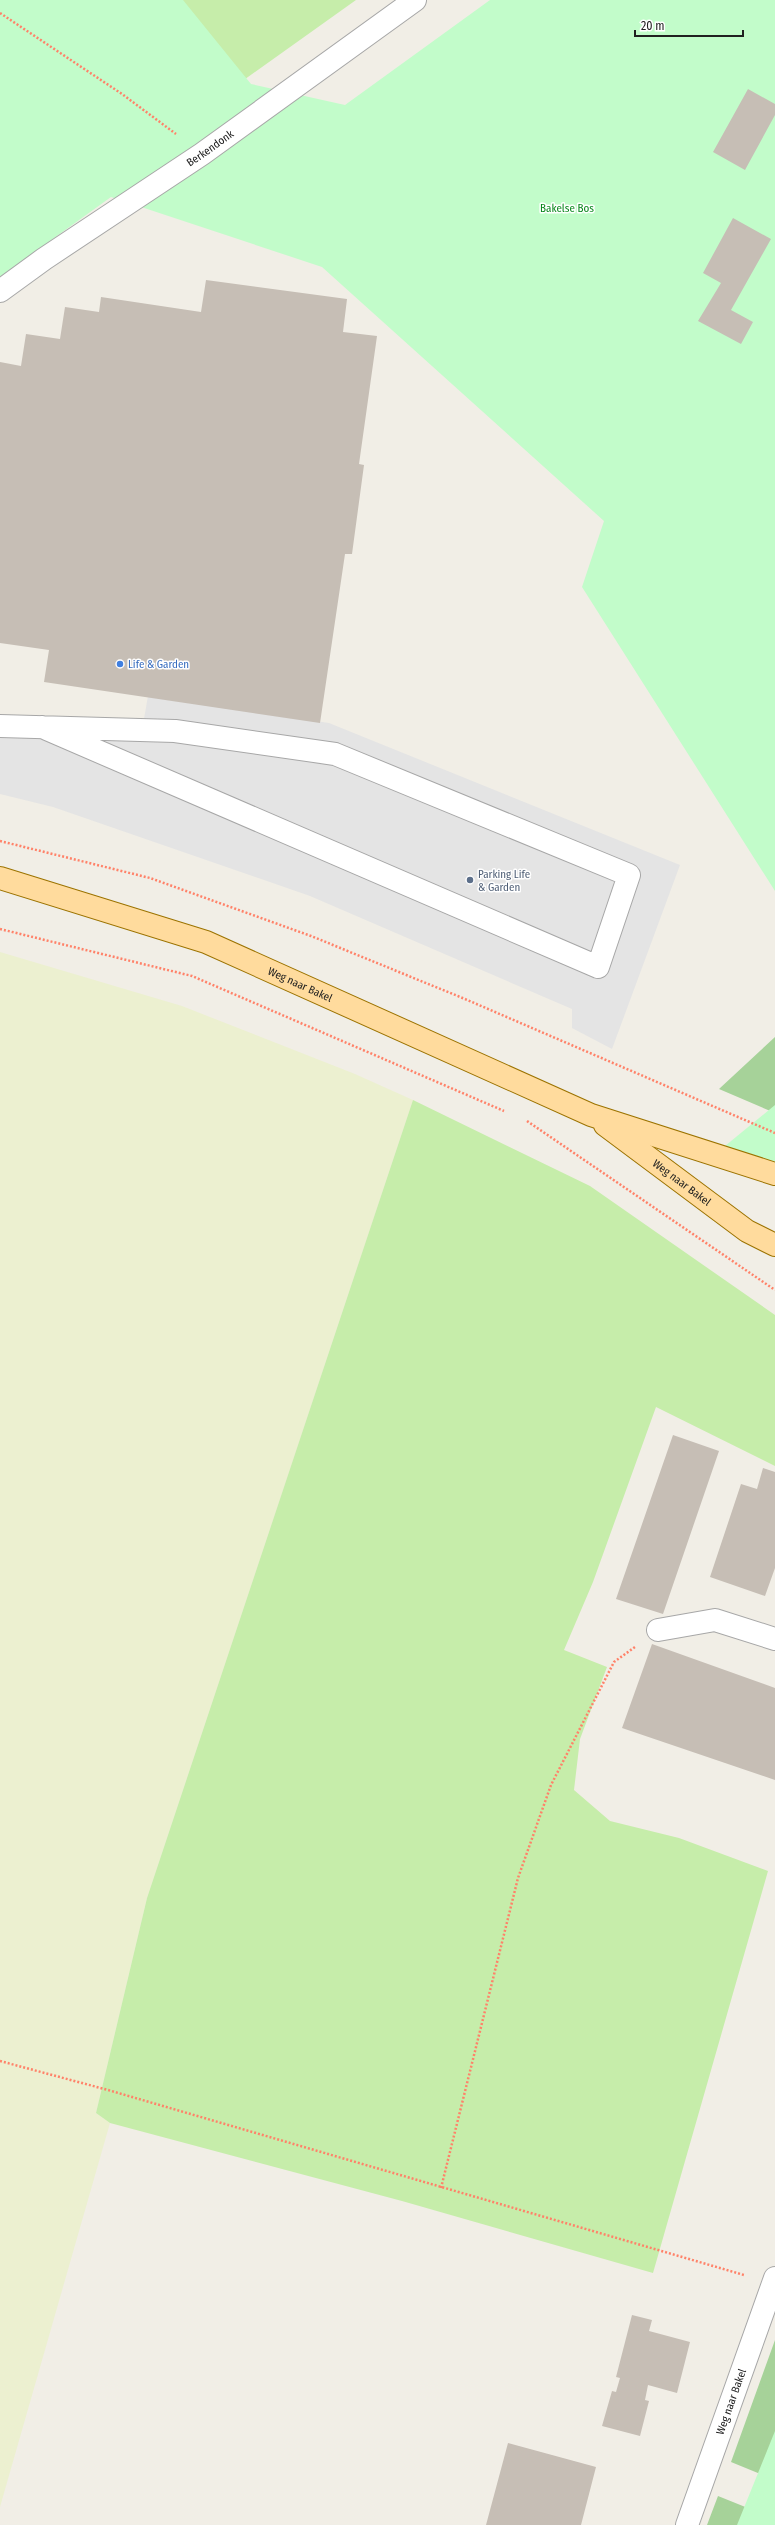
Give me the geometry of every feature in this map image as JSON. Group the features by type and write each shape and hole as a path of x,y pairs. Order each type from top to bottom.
{"main road":[{"name":"Weg naar Bakel","path":"0,878 206,942 591,1115 775,1174"},
{"name":"Weg naar Bakel","path":"591,1115 747,1231 775,1245"}],"street":[{"name":"Berkendonk","path":"0,291 44,258 202,154 415,0"},
{"path":"0,726 42,727 175,731 335,754 629,875 598,967 42,727"},
{"path":"658,1630 715,1620 774,1635"},
{"name":"Weg naar Bakel","path":"687,2525 774,2281"}],"path":[{"path":"0,13 122,94 202,154"},
{"path":"0,841 150,878 312,936 465,999 775,1134"},
{"path":"0,929 192,976 505,1112"},
{"path":"520,1118 775,1290"},
{"path":"441,2188 518,1878 551,1786 614,1662 658,1630"},
{"path":"0,2061 108,2090 441,2188 774,2281"}],"green space":[{"name":"Bakelse Bos","path":"0,0 183,0 251,84 345,105 490,0 775,0 775,891 582,587 604,521 322,267 111,197 0,277"},
{"path":"131,0 356,0 227,92"},
{"path":"0,952 182,1006 355,1074 413,1100 147,1898 96,2113 110,2123 0,2507"},
{"path":"775,1037 775,1113 719,1089"},
{"path":"413,1100 590,1186 775,1315 775,1466 656,1407 593,1582 564,1650 607,1667 580,1739 574,1790 610,1821 679,1838 768,1871 653,2273 402,2201 110,2123 96,2113 147,1898"},
{"path":"775,1105 775,1163 725,1146"},
{"path":"775,2340 775,2480 731,2462"},
{"path":"775,2431 775,2525 737,2525"},
{"path":"718,2496 775,2519 775,2525 707,2525"}],"shaded area":[{"name":"Parking Life & Garden","path":"148,696 329,723 680,865 612,1049 572,1028 572,1009 310,896 53,807 0,794 0,720 142,730"}],"building":[{"path":"748,89 775,104 775,115 745,170 713,152"},
{"path":"733,218 771,239 731,310 753,322 741,344 698,321 721,283 703,273"},
{"path":"206,280 347,299 343,332 377,336 359,464 364,465 352,554 345,554 320,723 44,682 49,650 0,643 0,362 21,366 26,334 60,339 65,307 99,312 101,297 201,312"},
{"path":"673,1435 719,1451 663,1614 616,1599"},
{"path":"763,1468 775,1472 775,1568 765,1596 710,1577 741,1484 757,1489"},
{"path":"652,1644 775,1688 775,1780 622,1728"},
{"path":"632,2315 652,2320 649,2331 690,2342 677,2393 648,2385 645,2400 649,2401 640,2436 602,2426 612,2391 616,2392 620,2378 616,2377"},
{"path":"508,2443 596,2467 581,2525 486,2525"}],"place":[{"name":"Life & Garden","path":"120,664"},
{"name":"Parking Life & Garden","path":"470,880"}]}
